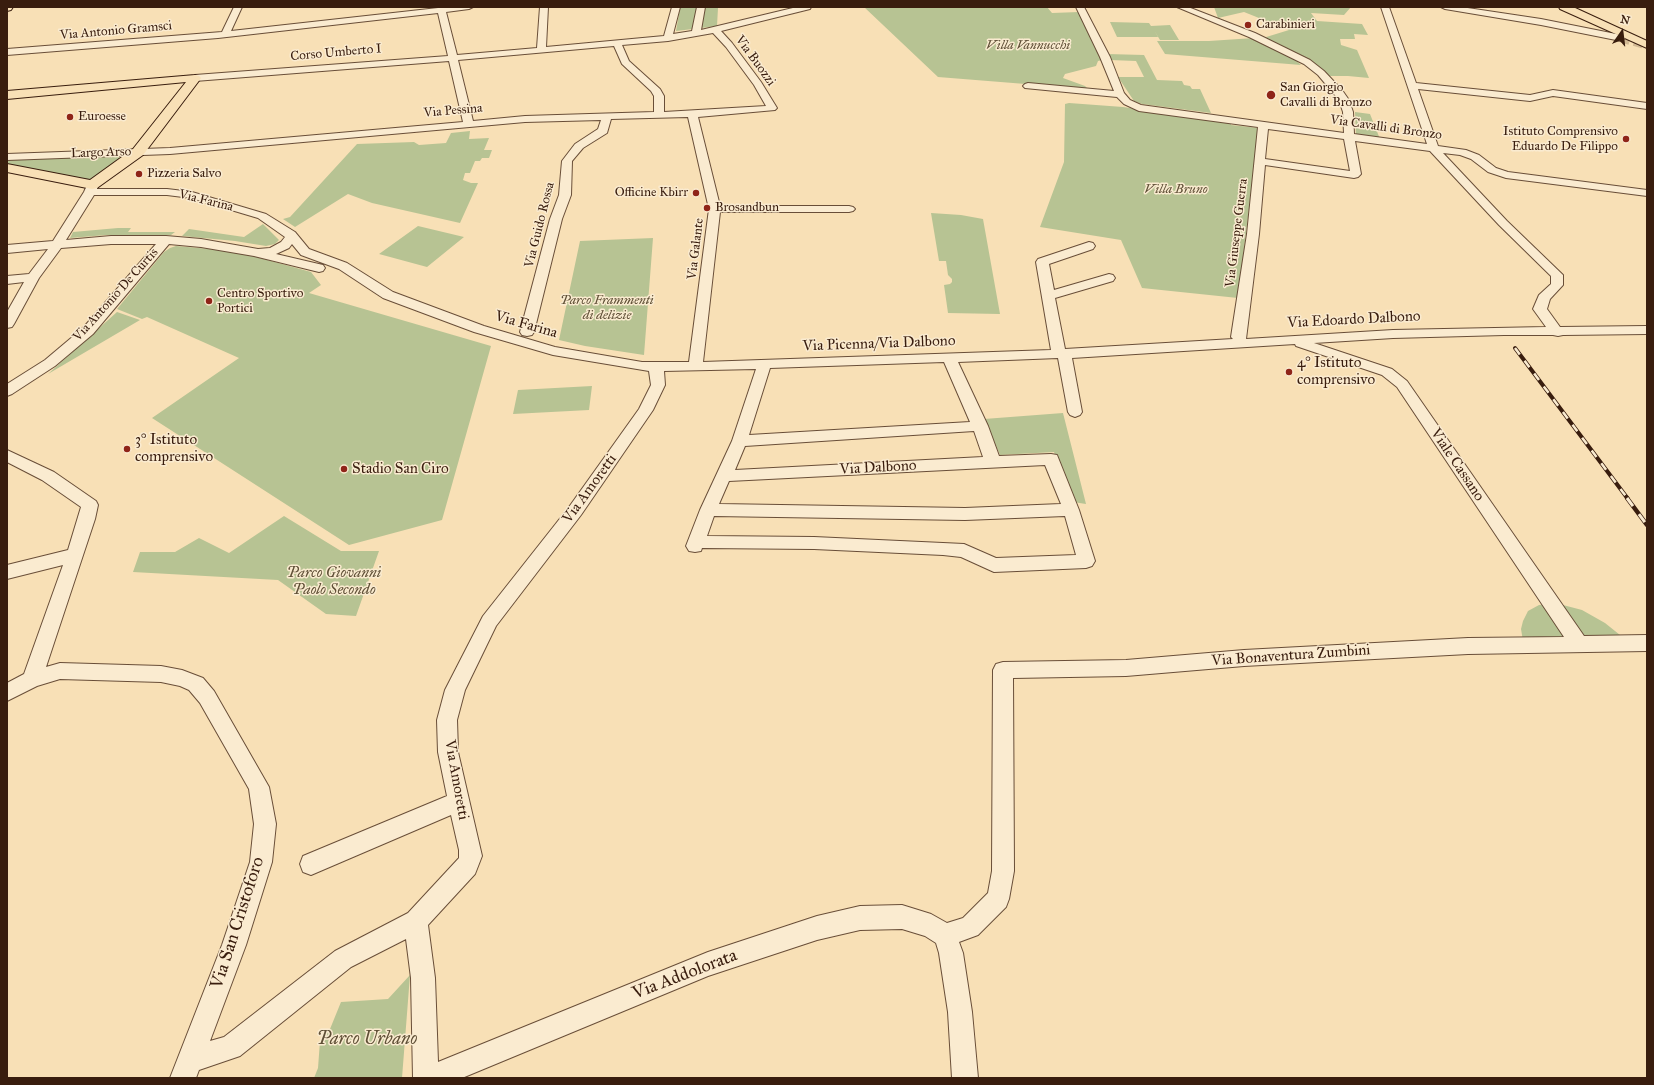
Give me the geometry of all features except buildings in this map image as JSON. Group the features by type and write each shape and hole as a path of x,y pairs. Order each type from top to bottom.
{"highway":[{"path":"1564,7 1647,45"},
{"path":"1578,7 1647,39"}],"main road":[{"name":"Corso Umberto I","path":"7,95 195,78"},
{"path":"138,152 195,78"},
{"name":"Largo Arso","path":"7,168 91,189 138,152"}],"street":[{"path":"226,33 238,7"},
{"name":"Via Antonio Gramsci","path":"7,52 107,45 470,7"},
{"path":"541,50 544,7"},
{"path":"668,38 676,7"},
{"path":"696,33 701,7"},
{"name":"Corso Umberto I","path":"195,78 453,58 668,38 715,30 807,7"},
{"name":"Via Cavalli di Bronzo","path":"1080,7 1105,57 1120,94 1127,102 1139,108 1470,154 1492,170 1506,175 1647,193"},
{"path":"1181,7 1252,35 1307,62 1321,73 1339,92 1348,112 1349,137 1356,174 1354,176 1260,161"},
{"path":"1385,7 1434,149 1503,223 1557,275 1557,285 1544,298 1540,309 1547,320 1558,332"},
{"path":"1445,7 1541,22 1621,38"},
{"path":"442,11 468,123"},
{"name":"Via Buozzi","path":"715,30 729,45 758,84 772,108"},
{"path":"617,43 625,62 655,89 659,96 660,114"},
{"path":"1028,86 1120,94"},
{"path":"1413,86 1530,98 1552,93 1647,106"},
{"name":"Via Pessina","path":"138,152 170,151 468,123 526,119 692,114 772,108"},
{"name":"Via Galante","path":"692,114 715,209 695,367"},
{"name":"Via Guido Rossa","path":"527,332 556,219 565,195 567,161 579,146 603,131 602,116"},
{"name":"Via Giuseppe Guerra","path":"1241,342 1238,337 1253,234 1263,126"},
{"name":"Largo Arso","path":"7,157 138,152"},
{"path":"7,324 33,277 57,245 91,189"},
{"name":"Via Farina","path":"91,189 167,192 192,195 262,216 291,234 305,252 343,266 388,295 479,329 553,351 642,366 695,367"},
{"path":"715,209 849,209"},
{"name":"Via Farina","path":"254,252 265,252 280,248 289,241 291,234"},
{"name":"Via Farina","path":"7,249 111,240 166,240 201,243 254,252 358,277"},
{"name":"Via Antonio De Curtis","path":"7,392 50,363 88,331 166,240"},
{"path":"1075,412 1048,296 1042,262 1089,246"},
{"path":"7,280 33,277"},
{"path":"1048,296 1110,278"},
{"name":"Via Edoardo Dalbono","path":"1061,354 1393,334 1504,331 1558,332 1647,330"},
{"name":"Viale Cassano","path":"1294,340 1387,372 1402,384 1579,644"},
{"name":"Via Picenna/Via Dalbono","path":"695,367 1061,354"},
{"path":"949,358 980,426 993,462"},
{"path":"708,510 964,514 1071,510 1086,561 994,565 964,551 943,549 814,543 696,544 708,510 740,441 764,365"},
{"name":"Via Amoretti","path":"187,1069 231,1047 284,1006 326,970 343,959 416,921 466,866 471,856 448,752 447,720 455,690 489,621 575,511 646,410 658,385 656,367"},
{"path":"740,441 980,426"},
{"path":"7,455 48,476 90,505 87,519 32,679"},
{"name":"Via Dalbono","path":"725,476 1051,459 1071,510"},
{"path":"7,572 75,555"},
{"name":"Via Bonaventura Zumbini","path":"946,936 970,927 998,899 1003,864 1003,670 1126,668 1244,658 1461,646 1647,643"},
{"name":"Via San Cristoforo","path":"7,693 32,679 60,671 153,674 182,678 196,684 207,697 259,787 265,824 260,862 234,945 187,1069"},
{"path":"311,864 459,801"},
{"name":"Via Addolorata","path":"431,1078 708,964 817,928 860,918 902,917 931,926 946,936"},
{"path":"416,921 423,978 426,1078"},
{"path":"946,936 951,953 960,1012 965,1078"}],"green space":[{"path":"704,7 718,8 717,26 701,28"},
{"name":"Villa Vannucchi","path":"864,7 1047,7 1052,13 1079,12 1103,60 1098,61 1096,66 1065,74 1063,78 1085,86 1088,89 938,77"},
{"path":"1214,7 1351,7 1344,15 1311,13 1317,21 1362,24 1368,35 1354,34 1355,39 1340,39 1341,45 1357,50 1369,78 1329,76 1308,58 1263,38 1289,30 1244,12 1218,18"},
{"path":"680,8 697,8 693,29 676,31"},
{"path":"1110,22 1149,23 1151,26 1170,25 1179,40 1160,40 1154,30 1158,37 1117,37"},
{"path":"1254,38 1291,56 1301,65 1165,54 1157,41 1209,41"},
{"path":"1107,54 1144,55 1157,80 1182,81 1184,85 1190,86 1192,89 1200,89 1211,113 1142,104 1134,101 1118,77 1144,77 1136,61 1110,60"},
{"name":"Villa Bruno","path":"1069,103 1123,107 1231,122 1231,125 1259,128 1238,298 1142,288 1121,240 1040,227 1064,162 1065,104"},
{"path":"1355,112 1370,114 1380,139 1356,135"},
{"path":"470,131 469,139 489,138 484,150 492,150 489,158 482,158 480,161 475,161 470,173 465,173 463,180 471,183 478,183 460,223 372,203 348,194 295,227 283,219 290,217 357,144 414,142 419,145 446,143 451,133"},
{"path":"117,155 120,159 88,181 7,165 7,157"},
{"path":"931,213 961,215 983,219 1000,314 948,313 944,285 950,284 952,279 948,275 946,261 939,261"},
{"path":"263,224 279,240 275,244 266,246 235,241 182,236 189,229 244,237"},
{"path":"418,226 464,237 427,267 379,254"},
{"path":"131,228 128,232 175,232 171,235 106,235 70,238 73,232"},
{"name":"Parco Frammenti di delizie","path":"653,238 644,355 585,346 559,340 580,241"},
{"name":"Stadio San Ciro","path":"176,246 222,250 253,256 311,272 321,285 309,293 491,346 442,520 349,545 152,418 239,358 147,317 142,319 117,309 164,252"},
{"path":"117,312 140,320 48,374"},
{"path":"592,386 589,410 513,414 518,390"},
{"path":"1063,413 1086,504 1073,502 1054,452 1000,455 984,419"},
{"name":"Parco Giovanni Paolo Secondo","path":"284,516 341,551 379,551 356,616 326,614 278,580 133,572 140,552 175,552 199,538 229,553"},
{"path":"1539,605 1563,605 1582,610 1605,623 1625,639 1523,641 1521,629 1528,611"},
{"name":"Parco Urbano","path":"410,975 402,1078 314,1078 318,1068 320,1041 330,1029 341,1002 388,999"}],"tunnel":[{"path":"1621,38 1647,45"}],"railway":[{"path":"1515,348 1628,499"},
{"path":"1627,498 1647,525"}],"place":[{"name":"Carabinieri","path":"1248,25"},
{"name":"San Giorgio Cavalli di Bronzo","path":"1271,95"},
{"name":"Euroesse","path":"70,117"},
{"name":"Istituto Comprensivo Eduardo De Filippo","path":"1626,139"},
{"name":"Pizzeria Salvo","path":"139,174"},
{"name":"Officine Kbirr","path":"696,193"},
{"name":"Brosandbun","path":"707,208"},
{"name":"Centro Sportivo Portici","path":"209,301"},
{"name":"4° Istituto comprensivo","path":"1289,372"},
{"name":"3° Istituto comprensivo","path":"127,449"},
{"name":"Stadio San Ciro","path":"344,469"}]}
